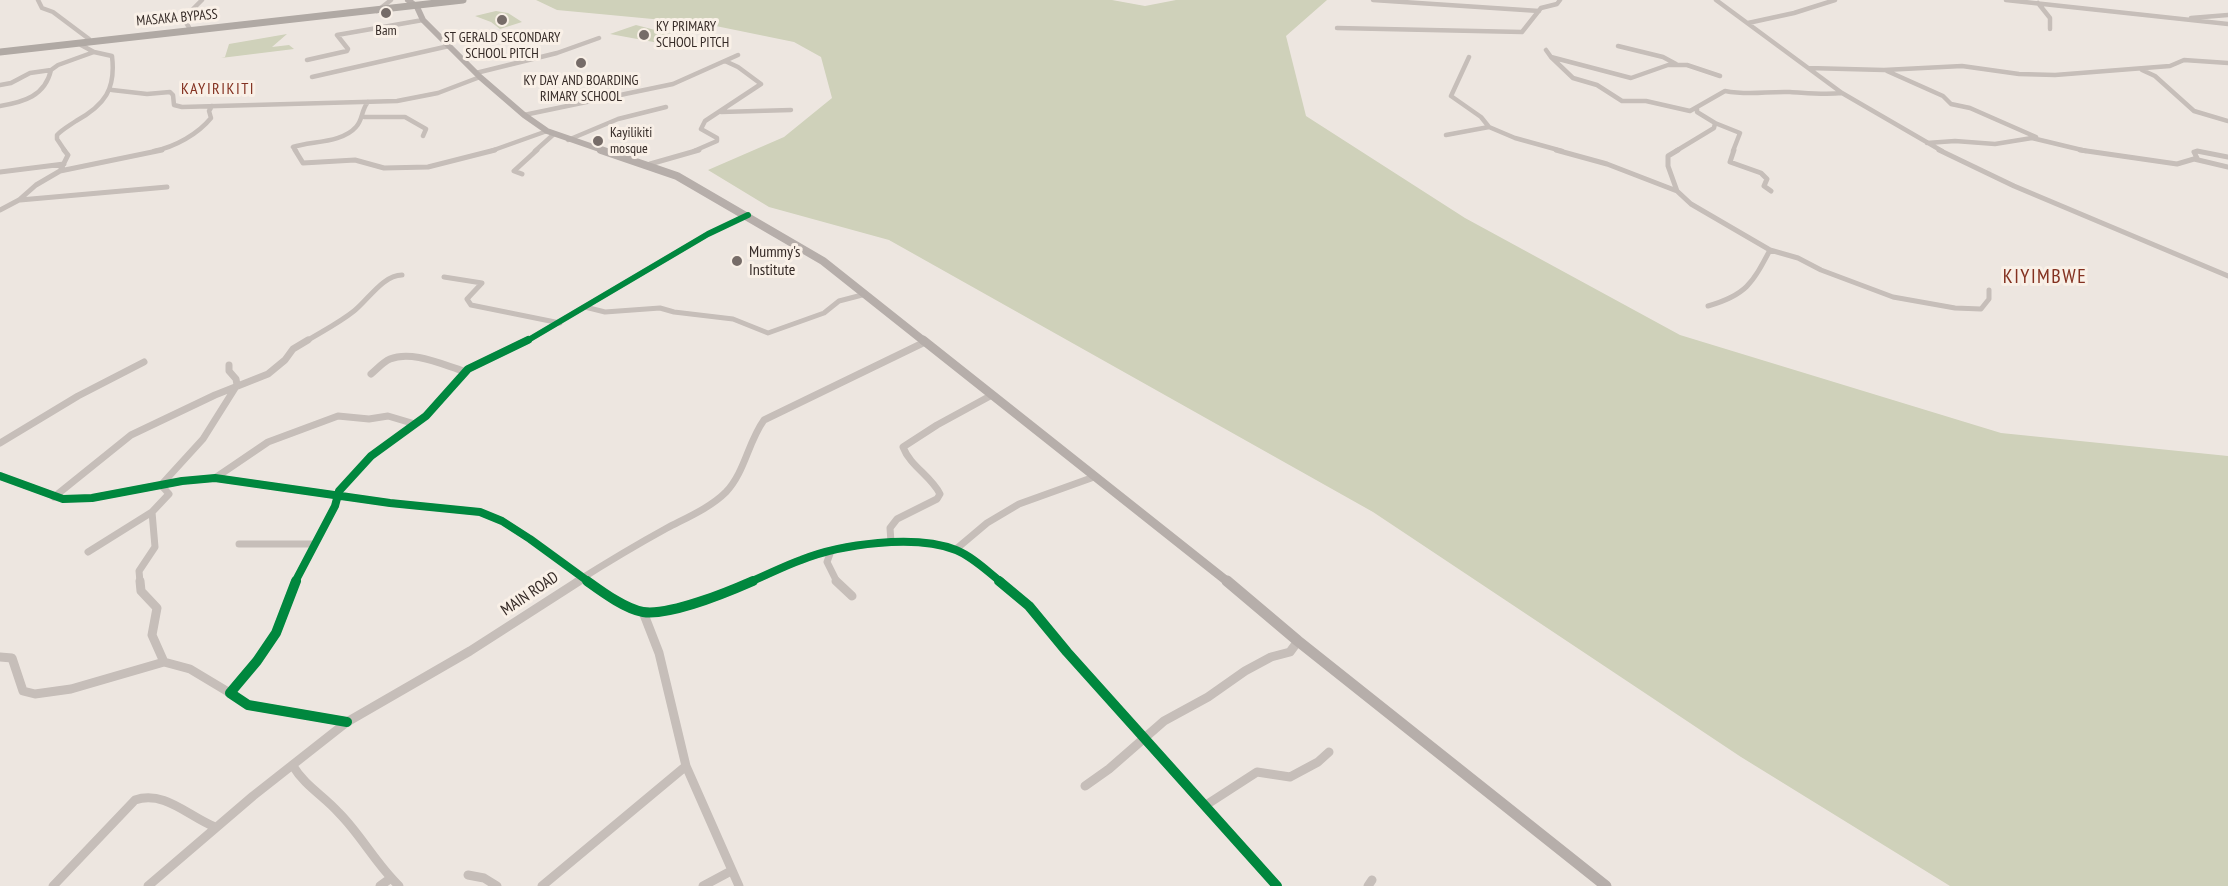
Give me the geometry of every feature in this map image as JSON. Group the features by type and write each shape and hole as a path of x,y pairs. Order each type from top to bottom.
{"highway":[{"name":"MASAKA BYPASS","path":"0,52 88,39 417,7 463,0"}],"main road":[{"path":"408,0 417,7 423,20 478,75 524,115 551,133 650,164 686,180 823,261 1242,593 1298,641 1605,886"}],"street":[{"path":"38,0 42,8 53,12 88,39 81,45 94,52 112,56 114,76 112,90 79,119 60,131 57,139 68,153 60,171"},
{"path":"190,29 185,21 186,16 202,0"},
{"path":"377,11 391,0"},
{"path":"1373,0 1406,4 1464,5 1539,11"},
{"path":"1337,28 1522,32 1539,11 1557,4 1560,0"},
{"path":"1716,0 1842,93 1926,143 2014,186 2228,276"},
{"path":"1748,23 1794,14 1834,0"},
{"path":"2006,0 2228,24"},
{"path":"2038,3 2050,18 2050,29"},
{"path":"2174,19 2228,15"},
{"path":"307,60 348,50 337,35 423,20"},
{"path":"112,90 147,94 170,92 176,107 368,102 426,96 478,75 557,53 599,38"},
{"path":"312,77 449,46"},
{"path":"1618,46 1650,53 1672,63 1687,65 1720,76"},
{"path":"1546,50 1572,78 1597,86 1619,100 1646,101 1684,110 1697,109 1725,91 1747,95 1795,92 1826,95 1842,93"},
{"path":"0,86 30,73 51,70 58,65 94,52"},
{"path":"524,115 666,86 738,55"},
{"path":"1469,57 1468,68 1459,77 1451,96 1481,117 1489,127 1515,138 1607,164 1677,191 1692,204 1757,240 1770,250 1798,258 1821,270 1893,297 1981,309 1989,299 1989,290"},
{"path":"1551,57 1631,78 1668,65 1687,65"},
{"path":"1807,68 1884,70 1962,66 2019,74 2055,75 2170,66 2184,60 2228,63"},
{"path":"650,164 701,149 717,141 717,138 701,127 707,119 761,84 738,67 725,61"},
{"path":"2136,68 2155,76 2194,111 2228,121"},
{"path":"0,105 21,103 31,99 49,80 51,70"},
{"path":"1884,70 1943,96 1951,104 1970,108 2038,139"},
{"path":"368,102 363,108 364,117 357,126 343,136 295,146 293,147 294,152 304,163 348,160 384,168 428,167 480,155 551,133"},
{"path":"0,210 19,200 36,185 60,171 121,160 175,145 207,125 211,118 208,111 212,106"},
{"path":"568,140 618,118 666,107"},
{"path":"1697,109 1697,112 1715,123 1740,133 1730,162 1761,173 1767,179 1764,186 1771,191"},
{"path":"721,112 791,110"},
{"path":"364,117 398,115 415,119 426,129 423,136"},
{"path":"1677,191 1668,166 1668,156 1714,128 1715,123"},
{"path":"1446,135 1489,127"},
{"path":"522,174 514,171 551,133"},
{"path":"1926,143 1965,141 1995,144 2029,138 2098,154 2181,164 2194,159 2228,167"},
{"path":"2194,159 2197,158 2194,152 2197,151 2228,157"},
{"path":"0,172 64,164"},
{"path":"0,204 19,200 167,187"},
{"path":"230,693 257,661 276,633 293,587 338,496 345,484 371,456 432,410 464,371 560,323 708,234 748,215"},
{"path":"1708,306 1732,299 1753,282 1770,250"},
{"path":"54,497 131,435 268,374 285,360 293,349 353,312 387,280 395,275 402,275"},
{"path":"444,277 482,283 467,299 471,305 560,323"},
{"path":"585,307 605,312 660,308 674,312 733,319 768,333 824,313 839,302 866,294"},
{"name":"MAIN ROAD","path":"148,886 253,795 347,722 501,632 583,577 726,492 743,466 756,431 764,420 925,342"},
{"path":"370,374 395,357 436,363 464,371"},
{"path":"0,443 78,396 144,362"},
{"path":"161,485 203,439 235,388 237,381 231,376 229,365"},
{"path":"891,542 890,528 897,519 937,499 940,494 931,480 905,454 903,447 937,425 992,395"},
{"path":"215,478 268,442 338,416 369,419 388,416 415,424"},
{"path":"1,474 63,499 92,498 215,478 338,496 480,512 530,539 609,597 643,612 668,609 715,598 802,559 831,551 891,542 928,544 955,550 979,564 1029,606 1143,738 1277,886"},
{"path":"955,550 987,523 1019,504 1094,477"},
{"path":"88,552 153,512 169,494 161,485"},
{"path":"153,512 155,547 140,571 141,591 157,608 152,635 164,662"},
{"path":"239,544 315,544"},
{"path":"831,551 827,562 837,583 852,596"},
{"path":"643,612 659,652 686,765 739,886"},
{"path":"1084,786 1109,769 1164,721 1208,697 1240,674 1271,657 1290,652 1298,641"},
{"path":"0,657 12,658 23,691 30,695 47,694 92,684 164,662 172,662 201,673 248,705 347,722"},
{"path":"1206,805 1257,772 1290,777 1318,762 1329,753"},
{"path":"543,886 686,765"},
{"path":"293,766 301,781 340,813 399,886"},
{"path":"53,886 135,800 141,797 153,796 165,799 215,827"},
{"path":"703,886 731,871"},
{"path":"468,875 484,878 497,886"},
{"path":"380,886 391,878"}],"green space":[{"path":"536,0 1112,0 1145,6 1176,0 1327,0 1286,36 1306,116 1465,218 1680,335 2001,433 2228,456 2228,886 1950,886 1741,757 1373,512 889,240 769,207 708,170 784,137 832,98 821,57 794,42 706,24 557,10"},
{"name":"ST GERALD SECONDARY SCHOOL PITCH","path":"496,11 508,13 522,22 500,29 491,22 475,16"},
{"name":"KY PRIMARY SCHOOL PITCH","path":"636,25 678,36 659,43 610,34"},
{"path":"287,34 272,47 289,45 294,49 221,58 225,57 229,44"}],"cycle path":[{"path":"347,722 248,705 230,693 257,661 276,633 293,587 335,506 339,491 371,456 426,416 468,369 532,338 708,234 748,215"},
{"path":"0,476 63,499 92,498 182,481 215,478 390,503 480,512 502,521 530,539 609,597 643,612 668,609 715,598 802,559 831,551 891,542 928,544 955,550 979,564 1029,606 1067,652 1277,886"}],"place":[{"name":"Bam","path":"386,13"},
{"name":"ST GERALD SECONDARY SCHOOL PITCH","path":"502,20"},
{"name":"KY PRIMARY SCHOOL PITCH","path":"644,35"},
{"name":"KY DAY AND BOARDING RIMARY SCHOOL","path":"581,63"},
{"name":"Kayilikiti mosque","path":"598,141"},
{"name":"Mummy's Institute","path":"737,261"}],"district":[{"name":"KAYIRIKITI","path":"218,89"},
{"name":"KIYIMBWE","path":"2045,277"}]}
